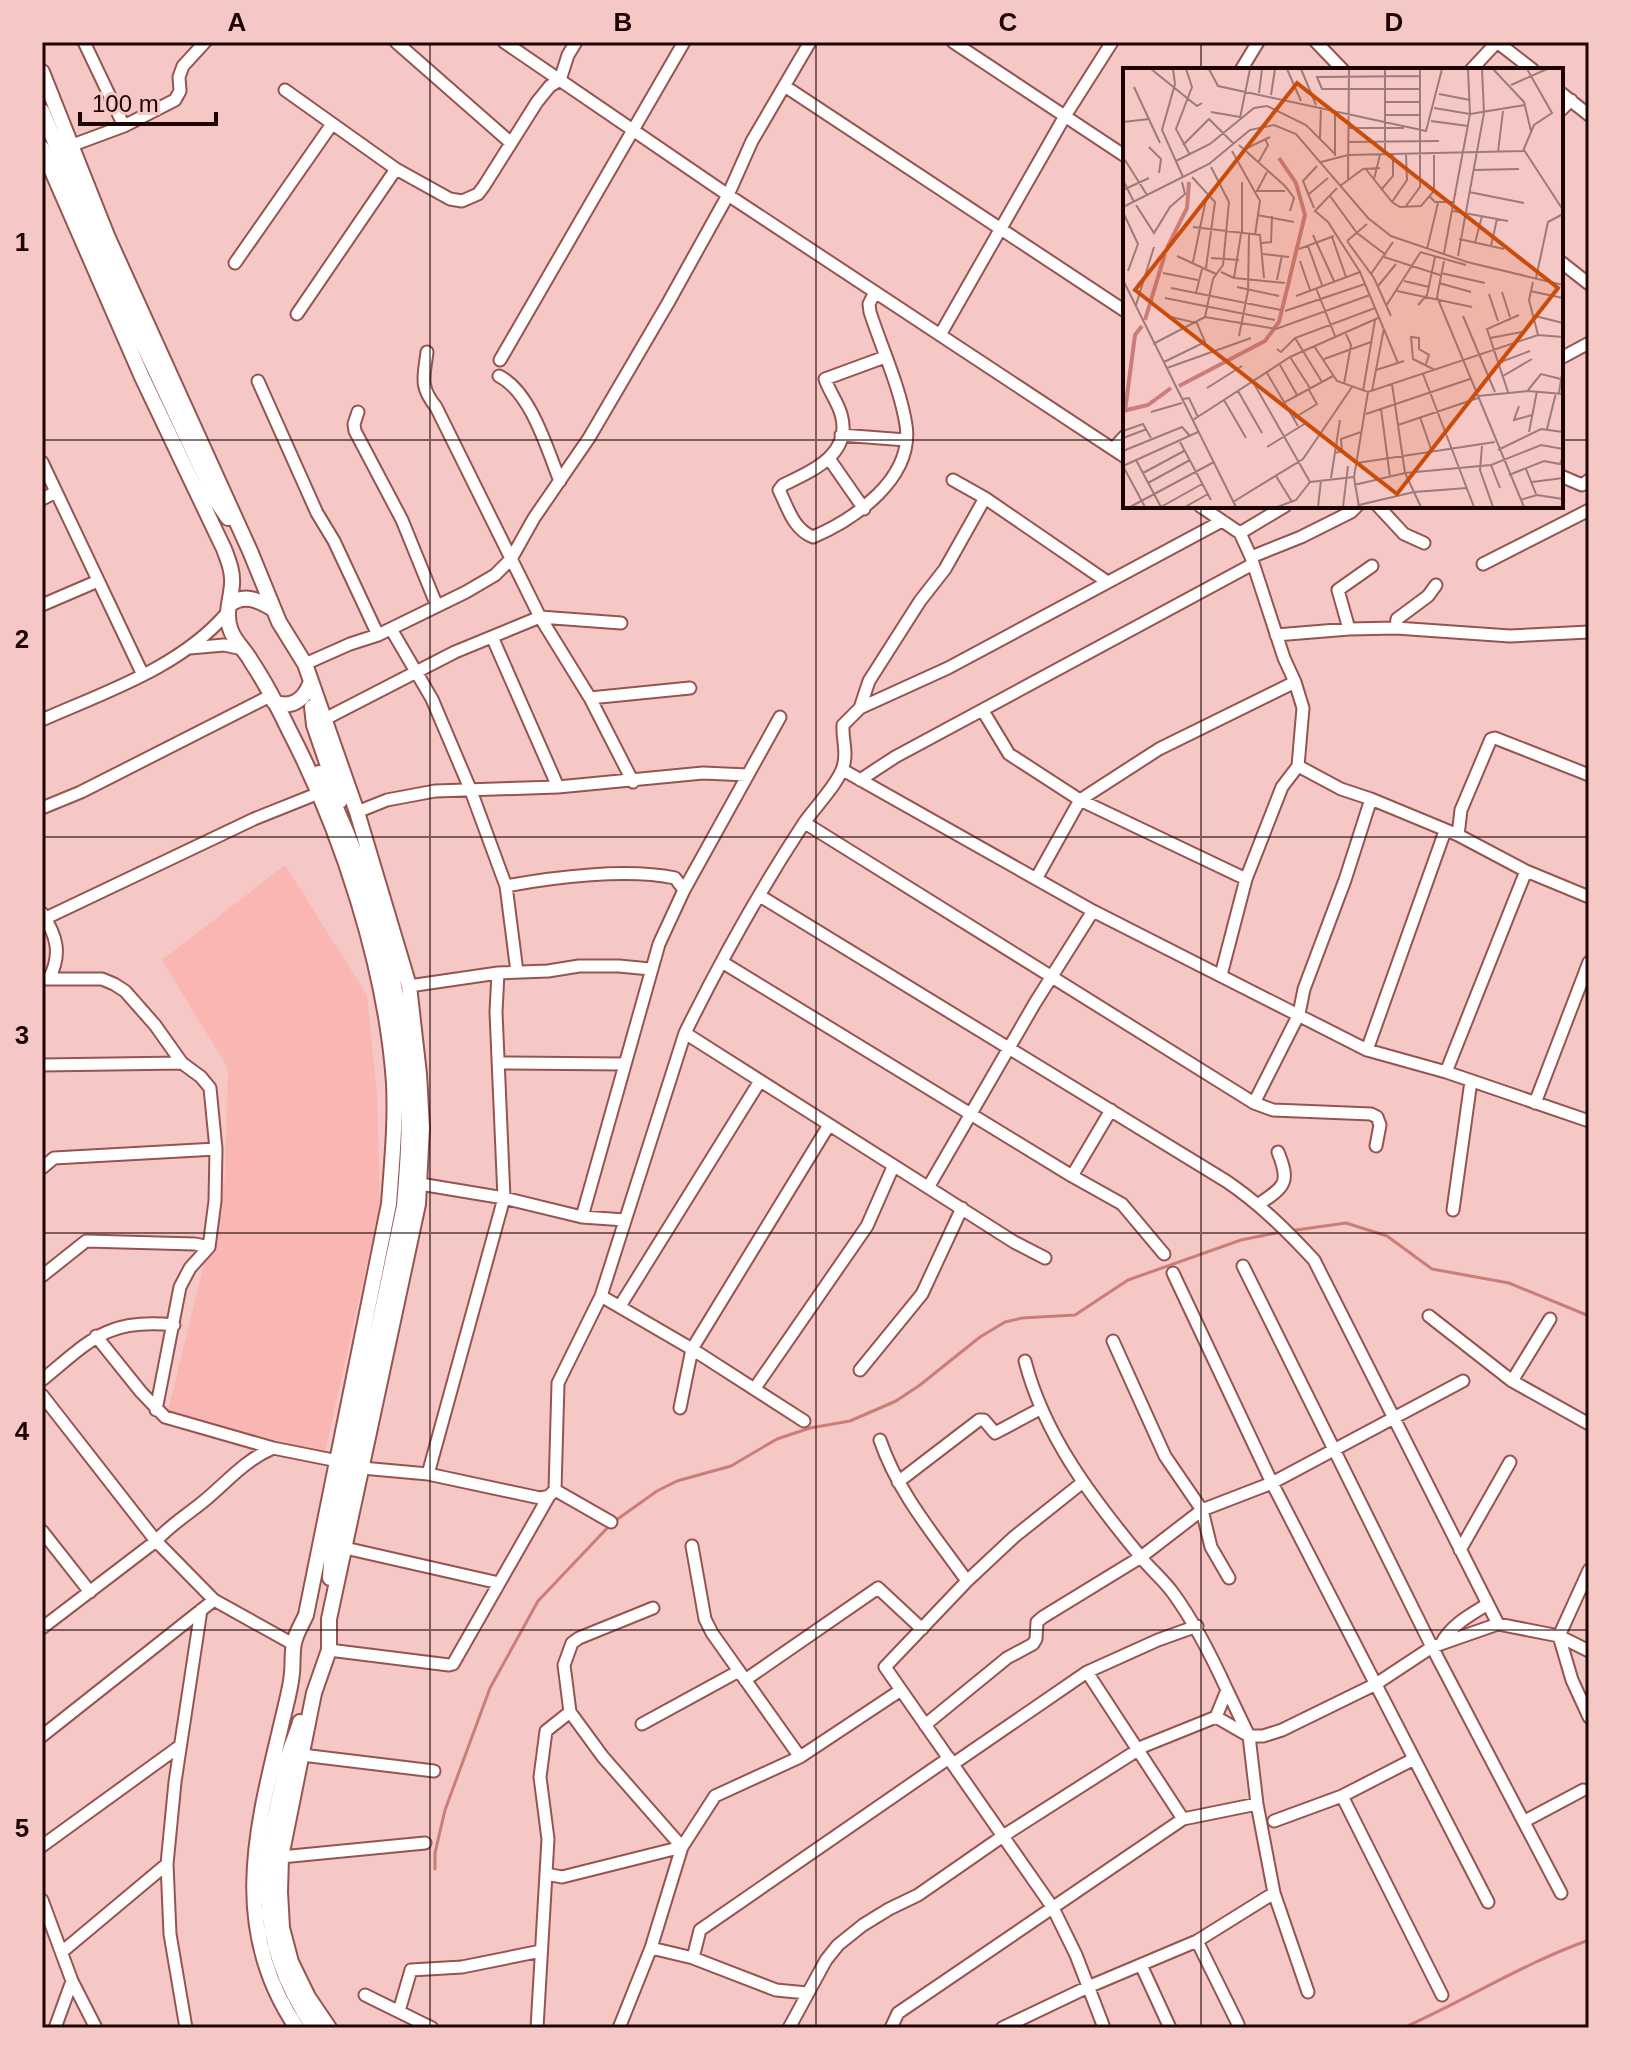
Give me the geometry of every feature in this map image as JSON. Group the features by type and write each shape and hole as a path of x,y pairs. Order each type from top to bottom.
{"main road":[{"path":"42,72 108,238 273,609 290,643 305,664 357,812 409,986 422,1128 420,1184 414,1223 362,1468 338,1548 323,1566 313,1606 303,1622"},
{"path":"42,111 104,261 217,502 230,520 249,561 257,568"},
{"path":"42,148 75,230 231,569 228,610 234,639 275,704 319,793 374,956 386,1019 394,1084 394,1145 389,1204 338,1461 303,1622 293,1652 290,1689 259,1828 253,1874 254,1908 261,1947 273,1982 297,2028"},
{"path":"217,502 222,524 234,550 231,569"},
{"path":"228,610 241,598 273,609"},
{"path":"275,704 297,702 312,690"},
{"path":"312,690 311,714 339,794 341,813"},
{"path":"275,704 299,733 341,813 373,911 395,993 408,1096 408,1153 399,1235 338,1548 329,1644 296,1754 267,1870 269,1921 280,1963 314,2028"},
{"path":"303,1622 317,1627 329,1644"},
{"path":"293,1652 304,1668 313,1671 323,1666"},
{"path":"290,1689 294,1706 288,1737 296,1754 281,1857 282,1928 291,1962 308,1997 329,2028"}],"street":[{"path":"84,42 124,126"},
{"path":"70,146 124,126 175,100 180,91 179,77 183,66 205,42"},
{"path":"396,42 510,142"},
{"path":"504,42 728,195 1123,456"},
{"path":"285,90 396,169 450,199 462,201 478,194 547,90 560,80 576,42"},
{"path":"500,360 684,42"},
{"path":"305,664 378,635 437,606 495,575 511,559 617,392 728,195 752,141 810,42"},
{"path":"953,42 1123,155"},
{"path":"940,335 1065,116 1112,42"},
{"path":"1242,68 1258,42"},
{"path":"1316,42 1341,68"},
{"path":"1473,68 1497,42 1530,68"},
{"path":"786,87 1123,310"},
{"path":"1566,96 1589,115"},
{"path":"235,263 332,124"},
{"path":"297,314 396,169"},
{"path":"1563,264 1589,284"},
{"path":"875,292 869,304 870,312 885,357 900,402 906,440 898,466 887,486 864,509 813,537 796,525 780,487 830,460 841,435 843,419 825,379 885,357"},
{"path":"1563,357 1589,343"},
{"path":"427,352 424,389 436,407 540,617 590,698 633,782"},
{"path":"499,376 510,381 525,401 560,481"},
{"path":"258,381 317,513 334,541 378,635"},
{"path":"358,412 355,431 402,520 437,606"},
{"path":"841,435 906,440"},
{"path":"1113,449 1123,438"},
{"path":"830,460 864,509"},
{"path":"42,462 143,675"},
{"path":"1563,477 1582,485 1589,480"},
{"path":"953,480 985,498 1106,581"},
{"path":"42,499 56,492"},
{"path":"860,708 869,681 920,601 945,569 985,498"},
{"path":"1203,508 1240,533 1303,708 1298,766 1282,787 1246,879 1221,975"},
{"path":"1240,533 1282,508"},
{"path":"860,780 895,757 1252,561 1355,508"},
{"path":"1380,508 1404,534 1424,543"},
{"path":"1483,564 1589,510"},
{"path":"329,1644 453,1664 552,1493 558,1383 601,1296 685,1033 760,896 805,823 843,770 846,746 843,725 850,715 948,668 1222,521"},
{"path":"1349,629 1338,590 1372,566"},
{"path":"42,605 98,581"},
{"path":"1396,628 1397,619 1428,596 1436,585"},
{"path":"42,720 143,675 189,648 228,610"},
{"path":"323,720 455,652 493,639 540,617 621,623"},
{"path":"1276,635 1396,628 1510,636 1589,632"},
{"path":"391,629 432,699 471,791 506,886 517,972"},
{"path":"493,639 558,787"},
{"path":"189,648 224,645 243,649"},
{"path":"1036,879 1080,800 1159,749 1295,682"},
{"path":"590,698 690,688"},
{"path":"42,808 275,704"},
{"path":"983,711 1009,754 1080,800 1246,879"},
{"path":"582,1217 650,969 684,890 780,717"},
{"path":"1458,835 1461,810 1491,739 1589,775"},
{"path":"1298,766 1341,789 1458,835 1526,871 1589,897"},
{"path":"843,770 1093,911 1367,1050 1446,1072 1589,1121"},
{"path":"357,812 411,794 633,782 703,773 748,775"},
{"path":"46,979 56,965 58,949 54,932 44,915 254,819 319,793"},
{"path":"1254,1103 1299,1014 1304,989 1345,880 1371,799"},
{"path":"805,823 1254,1103 1273,1110 1371,1114 1377,1117 1380,1125 1376,1146"},
{"path":"1367,1050 1445,831"},
{"path":"1446,1072 1526,871"},
{"path":"506,886 545,879 648,875 675,878 684,890"},
{"path":"760,896 1259,1204 1289,1233 1314,1260 1498,1624"},
{"path":"929,1186 1093,911"},
{"path":"722,962 1122,1204 1164,1254"},
{"path":"1535,1103 1589,962"},
{"path":"409,986 498,973 579,966 650,969"},
{"path":"428,1474 504,1198 496,1012 498,973"},
{"path":"46,979 102,979 125,991 155,1025 182,1063 210,1088 216,1149 215,1201 209,1247 185,1276 156,1410"},
{"path":"685,1033 893,1167 1045,1258"},
{"path":"42,1065 182,1063"},
{"path":"499,1063 624,1064"},
{"path":"620,1306 760,1081"},
{"path":"1453,1210 1471,1081"},
{"path":"1072,1176 1111,1110"},
{"path":"680,1408 692,1349 829,1125"},
{"path":"42,1168 54,1158 216,1149"},
{"path":"1259,1204 1285,1180 1287,1174 1278,1152"},
{"path":"755,1388 867,1226 893,1167"},
{"path":"420,1184 504,1198 582,1217 625,1220"},
{"path":"860,1370 922,1294 962,1208"},
{"path":"42,1276 86,1241 209,1247"},
{"path":"1243,1266 1561,1893"},
{"path":"1173,1273 1272,1483 1488,1902"},
{"path":"601,1296 692,1349 804,1421"},
{"path":"1429,1316 1512,1381 1589,1424"},
{"path":"1512,1381 1550,1319"},
{"path":"42,1380 96,1336 122,1325 174,1325"},
{"path":"96,1336 156,1410 174,1422 338,1461"},
{"path":"1113,1341 1165,1456 1202,1510 1211,1547 1229,1578"},
{"path":"1025,1361 1040,1409 1083,1482 1197,1626 1249,1736 1257,1804 1274,1893 1308,1992"},
{"path":"925,1725 1007,1658 1033,1644 1036,1625 1043,1617 1141,1557 1202,1510 1272,1483 1463,1381"},
{"path":"42,1395 156,1541 214,1600 293,1652"},
{"path":"898,1482 979,1420 984,1420 995,1433 1040,1409"},
{"path":"880,1440 898,1482 967,1581"},
{"path":"42,1628 156,1541 167,1528 212,1494 247,1462 273,1448"},
{"path":"1460,1550 1510,1462"},
{"path":"362,1468 428,1474 540,1498 552,1493 611,1522"},
{"path":"1083,1482 1014,1537 885,1667 1053,1908 1103,2025"},
{"path":"42,1531 90,1592"},
{"path":"692,1546 705,1619 712,1633 800,1757"},
{"path":"338,1548 499,1583"},
{"path":"1589,1570 1559,1636 1572,1680 1589,1717"},
{"path":"642,1724 742,1676 878,1588 922,1629"},
{"path":"42,1736 214,1600"},
{"path":"1436,1646 1461,1620 1488,1604"},
{"path":"653,1608 579,1638 572,1643 564,1665 570,1712 603,1757 682,1847"},
{"path":"186,2028 170,1934 167,1864 180,1746 201,1610"},
{"path":"1216,1717 1249,1736 1263,1736 1282,1730 1376,1684 1436,1646 1498,1624 1559,1636 1589,1651"},
{"path":"693,1958 700,1930 951,1761 1087,1672 1197,1626"},
{"path":"1087,1672 1183,1819"},
{"path":"619,2028 651,1948 682,1847 715,1796 800,1757 901,1690"},
{"path":"789,2028 822,1967 838,1945 863,1925 918,1895 1003,1836 1138,1750 1174,1732 1216,1717 1227,1690"},
{"path":"537,2028 548,1839 540,1777 546,1731 570,1712"},
{"path":"42,1846 180,1746"},
{"path":"296,1754 434,1771"},
{"path":"1274,1821 1342,1796 1414,1759"},
{"path":"1525,1821 1583,1790"},
{"path":"1342,1796 1442,1995"},
{"path":"891,2028 898,2013 1183,1819 1257,1804"},
{"path":"281,1857 425,1843"},
{"path":"546,1874 562,1877 682,1847"},
{"path":"63,1951 167,1864"},
{"path":"1002,2028 1088,1987 1197,1941 1274,1893"},
{"path":"42,1900 72,1981 96,2028"},
{"path":"1197,1941 1238,2024"},
{"path":"651,1948 693,1958 776,1990 807,1993"},
{"path":"399,2011 411,1970 462,1967 541,1951"},
{"path":"1141,1965 1170,2028"},
{"path":"55,2028 72,1981"},
{"path":"365,1995 432,2028"}],"shaded area":[{"path":"285,865 367,995 377,1096 380,1205 325,1452 167,1415 225,1177 228,1068 162,960"}],"waterway":[{"path":"1289,1231 1346,1223 1387,1236 1432,1269 1509,1283 1589,1316"},
{"path":"435,1869 435,1853 445,1810 490,1688 538,1601 612,1523 657,1491 677,1481 731,1466 777,1439 810,1428 850,1421 896,1401 980,1337 1005,1322 1075,1315 1128,1280 1241,1240 1281,1232"},
{"path":"1403,2028 1541,1960 1589,1940"}]}
